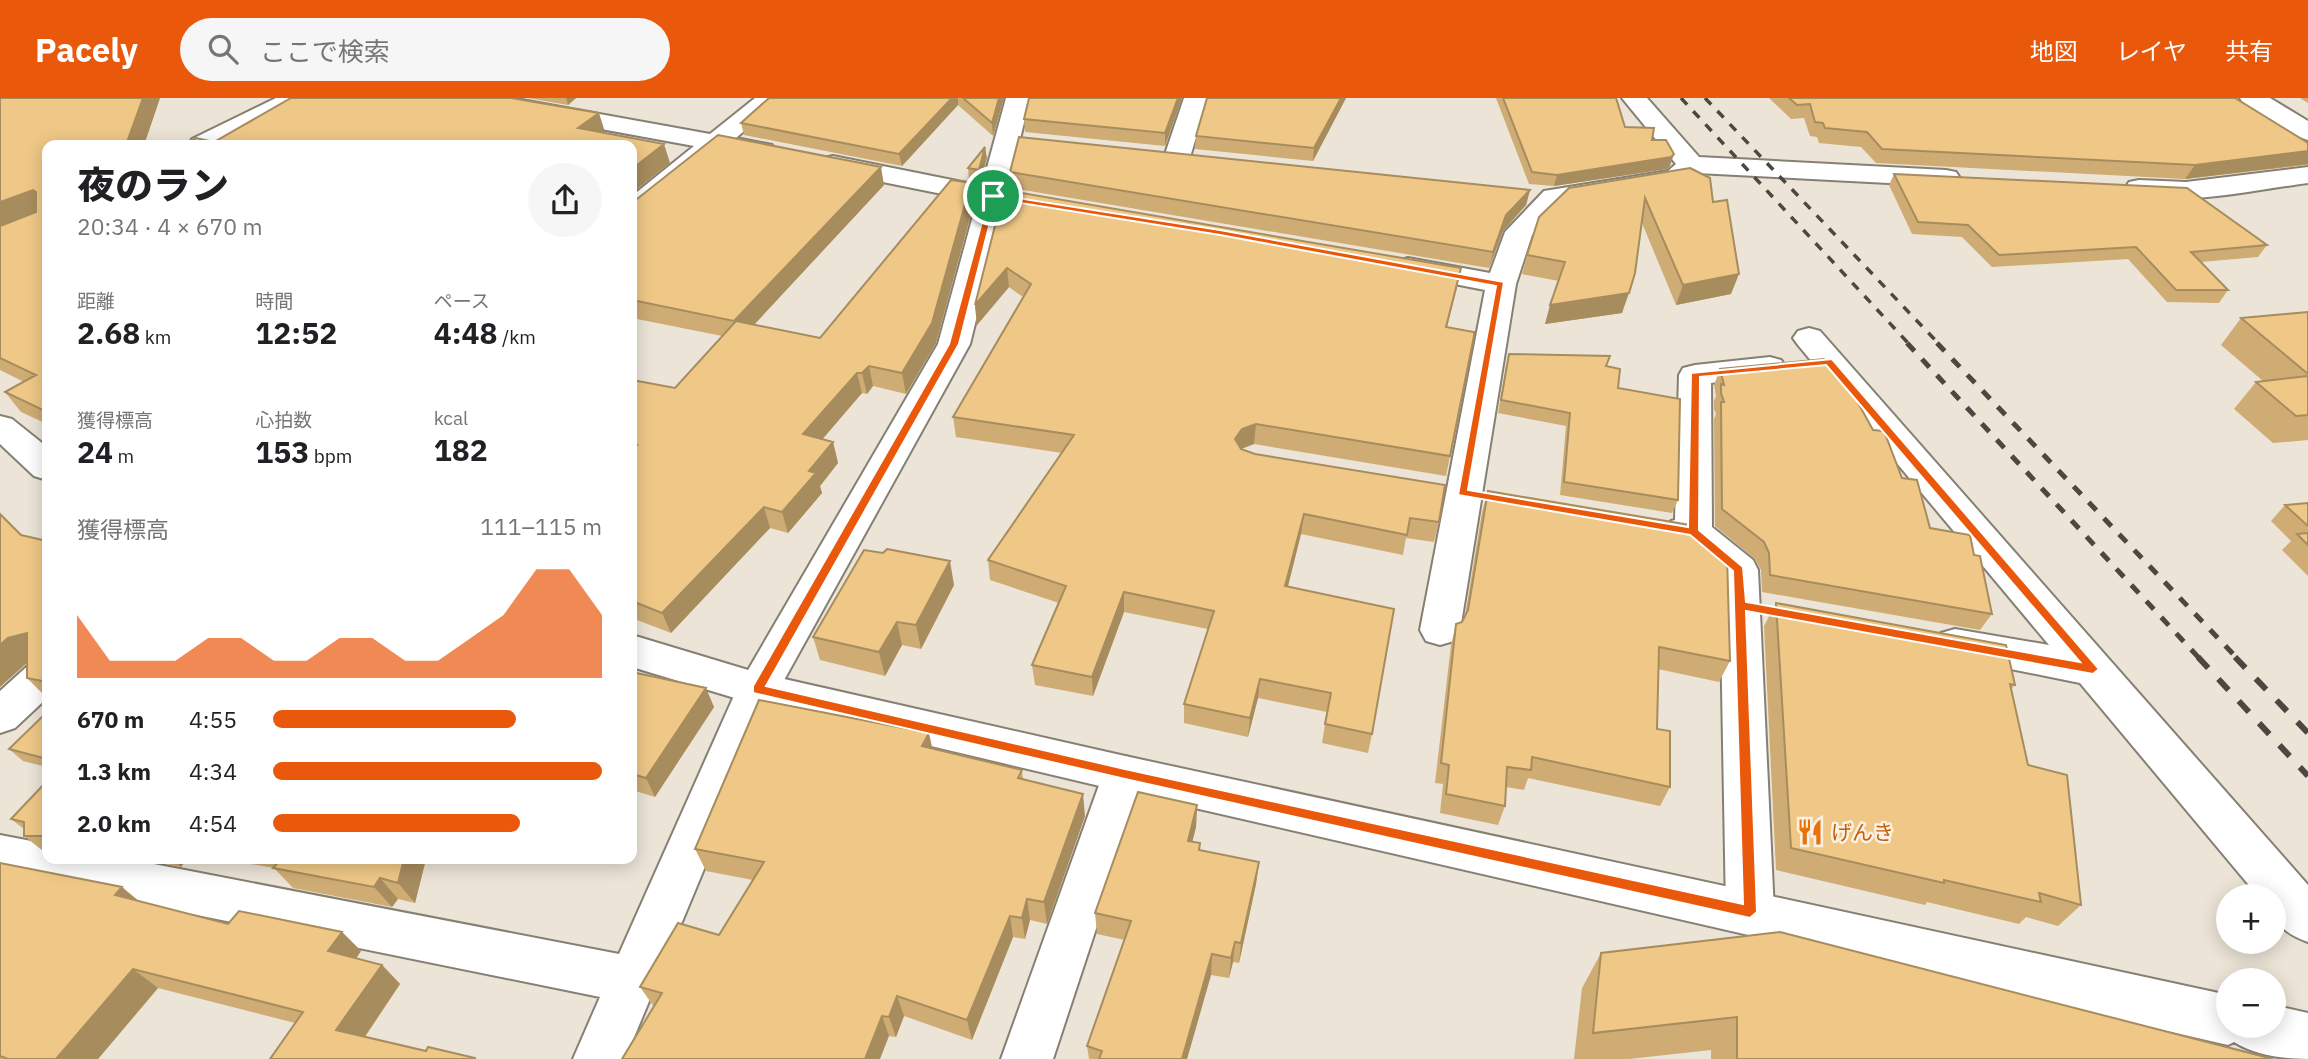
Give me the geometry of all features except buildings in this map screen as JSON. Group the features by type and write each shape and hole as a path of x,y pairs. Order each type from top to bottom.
{"street":[{"path":"211,140 296,98"},
{"path":"469,98 717,141 782,155"},
{"path":"637,206 770,98"},
{"path":"599,1059 758,689 954,344 1006,199 1020,141 1018,98"},
{"path":"1196,98 1164,156 1205,160"},
{"path":"1634,98 1691,165"},
{"path":"2252,98 2308,132"},
{"path":"809,160 1006,199"},
{"path":"1516,193 1554,197 1676,178 1691,165 1979,180"},
{"path":"2117,187 2186,190 2308,175"},
{"path":"1440,630 1462,493 1501,284 1519,232 1554,197"},
{"path":"1381,262 1501,284"},
{"path":"1693,532 1695,375 1819,350 2308,920"},
{"path":"0,427 27,447 42,463"},
{"path":"1423,486 1503,500"},
{"path":"1653,525 1693,532 1739,570 1750,912"},
{"path":"1740,606 1781,613"},
{"path":"1916,637 2093,669"},
{"path":"637,653 758,689 1125,774 2216,1017"},
{"path":"0,716 42,678"},
{"path":"1027,1059 1125,774"},
{"path":"0,855 42,863"},
{"path":"46,864 633,980"},
{"path":"2286,1033 2308,1038"}],"railway":[{"path":"1681,98 1909,344"},
{"path":"1705,98 1939,344"},
{"path":"1907,343 2199,658"},
{"path":"1937,343 2237,658"},
{"path":"2198,657 2308,776"},
{"path":"2235,657 2308,733"}],"place":[{"name":"げんき","path":"1810,832"}],"route":[{"path":"993,196 954,344 758,689 1125,774 1750,912 1740,606 1739,570 1693,532 1695,375 1829,361 2093,669 1740,606 1739,570 1693,532 1462,493 1501,284 1220,233 993,196"}]}
